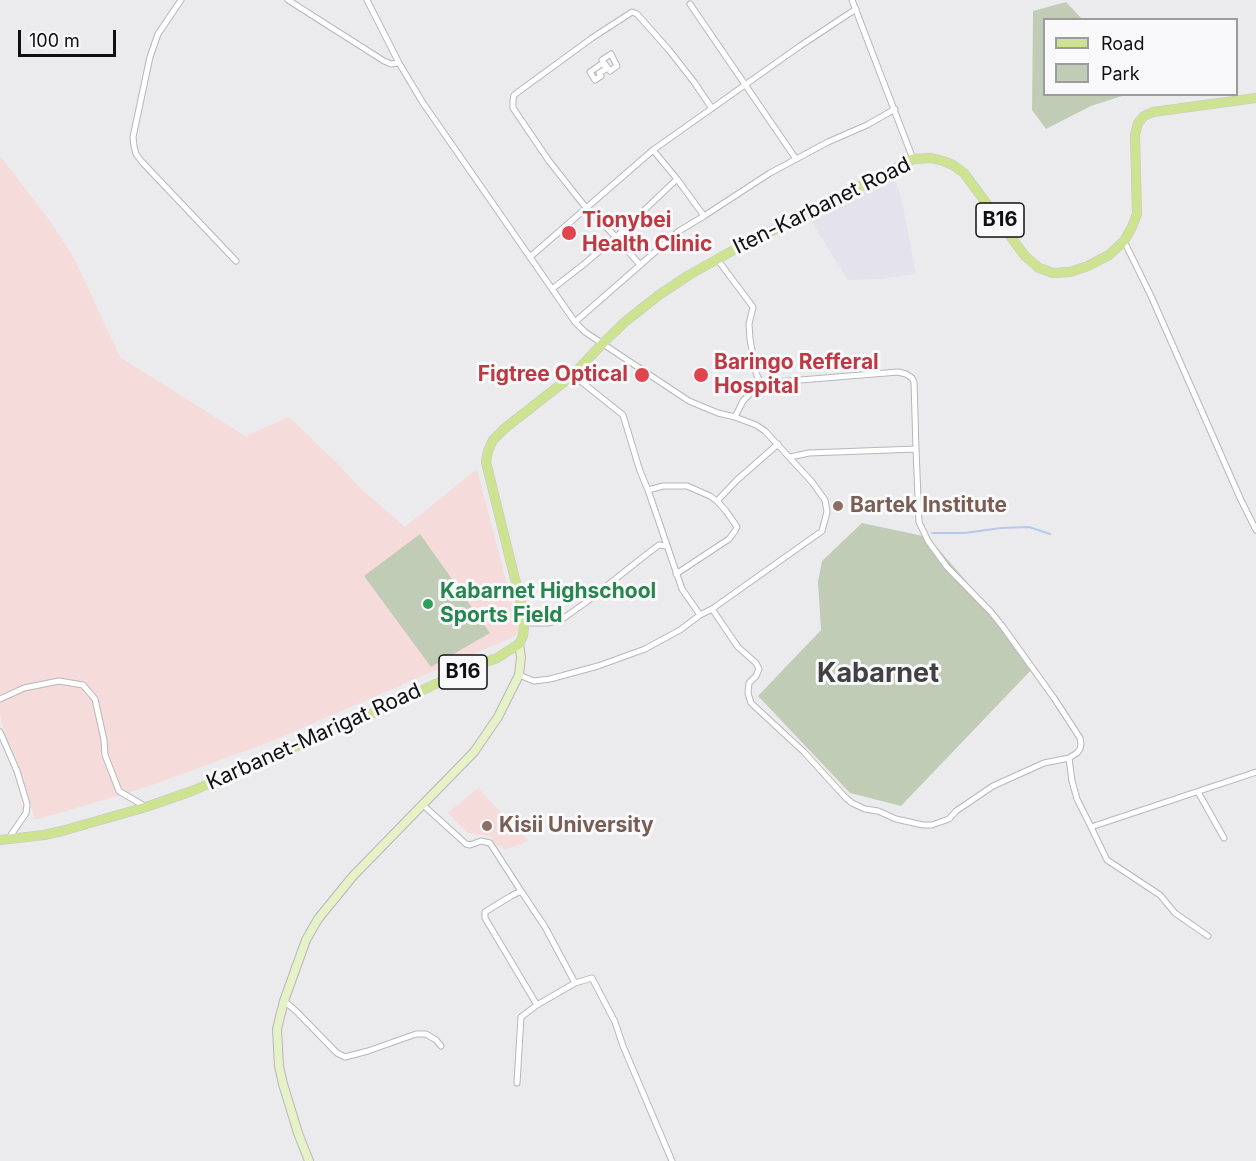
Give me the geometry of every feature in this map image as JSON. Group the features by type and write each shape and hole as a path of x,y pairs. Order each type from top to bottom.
{"main road":[{"name":"Iten-Karbanet Road","path":"603,343 626,321 689,274 913,159 931,158 943,161 964,173 1025,256 1039,268 1053,273 1070,272 1088,266 1109,255 1124,241 1137,214 1135,135 1138,123 1144,116 1153,112 1256,98"},
{"path":"309,1161 298,1133 279,1066 277,1029 284,1000 306,940 318,919 352,876 474,752 498,717 519,675 522,657 519,644 523,636 524,623 522,607 486,462 488,451 493,440 505,428 573,375 603,343"},
{"name":"Karbanet-Marigat Road","path":"4,840 44,835 146,807 192,790 497,658 519,644"}],"street":[{"path":"181,0 158,34 150,57 133,137 134,146 142,162 236,261"},
{"path":"288,0 384,61 392,64 399,63"},
{"path":"367,0 399,63 423,103 575,322 585,332 689,401 756,425 765,431 790,457 825,500 827,512 822,531 680,630 645,649 598,666 534,681 519,675"},
{"path":"852,0 913,159"},
{"path":"690,4 796,159"},
{"path":"530,257 653,150 711,107 856,9"},
{"path":"640,265 570,188 513,108 514,95 591,38 632,12 637,14 669,50 711,107"},
{"path":"575,322 679,231 770,173 895,109"},
{"path":"653,150 704,216"},
{"path":"552,288 616,237 677,179"},
{"path":"1124,241 1256,530"},
{"path":"717,259 753,307 749,324 750,339 756,373 761,384"},
{"path":"712,609 738,647 756,663 759,669 756,676 749,682 748,693 751,703 804,752 844,797 865,809 896,819 932,825 949,819 956,811 993,786 1044,763 1069,758 1077,753 1081,744 1080,738 1054,698 997,620 947,567 928,541 919,522 914,382 912,378 897,372 761,384 743,401 735,417"},
{"path":"573,375 623,415 676,574 682,589 700,615"},
{"path":"717,501 778,444"},
{"path":"790,457 809,453 916,449"},
{"path":"648,490 663,486 687,486 717,501 737,527 729,539 676,574"},
{"path":"524,623 547,623 561,620 659,545 667,546"},
{"path":"0,699 24,688 59,681 83,686 95,699 105,755 119,791 146,807"},
{"path":"0,732 17,771 27,804 26,813 4,840"},
{"path":"1069,758 1077,799 1107,860 1160,895 1175,913 1208,936"},
{"path":"1091,827 1256,772"},
{"path":"1198,792 1224,838"},
{"path":"422,804 466,844 481,841 490,843 494,847 545,927 575,983"},
{"path":"521,891 485,914 537,1005"},
{"path":"517,1083 521,1017 575,983 592,978 615,1022 672,1161"},
{"path":"284,1000 337,1053 345,1057 416,1034 426,1034 441,1046"}],"shaded area":[{"path":"0,156 48,218 74,258 120,357 245,436 289,417 360,488 405,527 477,469 520,634 267,743 141,789 35,820 17,760 6,738 0,716"},
{"path":"892,173 901,196 916,274 880,279 848,280 808,216"},
{"name":"Baringo Refferal Hospital","path":"700,364 711,372 702,385 690,378"},
{"name":"Kisii University","path":"478,788 528,841 504,850 500,845 498,847 490,836 468,833 448,813"}],"green space":[{"path":"1066,2 1081,18 1043,18 1043,96 1122,96 1091,106 1046,129 1032,110 1033,11"},
{"path":"862,523 928,537 966,581 1033,668 901,806 850,793 758,696 821,630 818,582 822,561"},
{"name":"Kabarnet Highschool Sports Field","path":"420,534 490,633 431,667 364,576"}],"waterway":[{"path":"932,533 965,533 1029,527 1050,534"}],"place":[{"name":"Tionybei Health Clinic","path":"569,233"},
{"name":"Figtree Optical","path":"642,375"},
{"name":"Baringo Refferal Hospital","path":"701,375"},
{"name":"Bartek Institute","path":"838,506"},
{"name":"Kabarnet Highschool Sports Field","path":"428,604"},
{"name":"Kisii University","path":"487,826"}],"district":[{"name":"Kabarnet","path":"878,674"}]}
